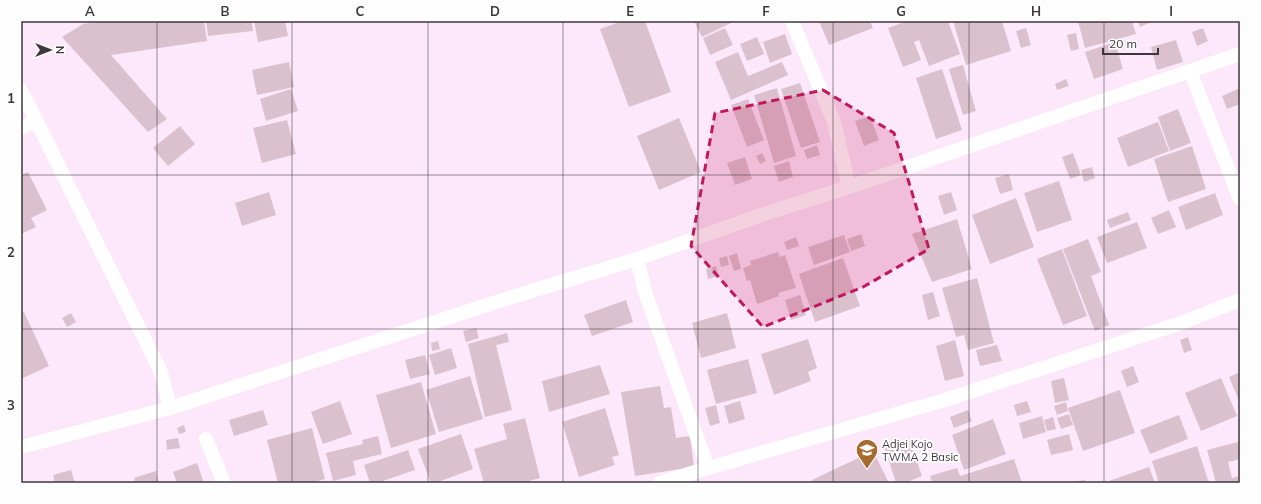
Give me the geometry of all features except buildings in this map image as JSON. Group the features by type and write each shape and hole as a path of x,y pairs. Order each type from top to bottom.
{"street":[{"path":"792,21 834,122 849,187"},
{"path":"21,447 170,408 512,297 637,259 764,214 849,187 1240,54"},
{"path":"1190,71 1240,199"},
{"path":"21,90 162,372 170,408"},
{"path":"21,128 36,121"},
{"path":"637,259 646,295 708,468"},
{"path":"660,483 945,400 1167,328 1240,300"},
{"path":"206,439 224,483"}],"highlighted area":[{"path":"823,90 894,133 929,249 863,287 763,327 691,246 715,113"}],"place":[{"name":"Adjei Kojo TWMA 2 Basic","path":"867,470"}]}
